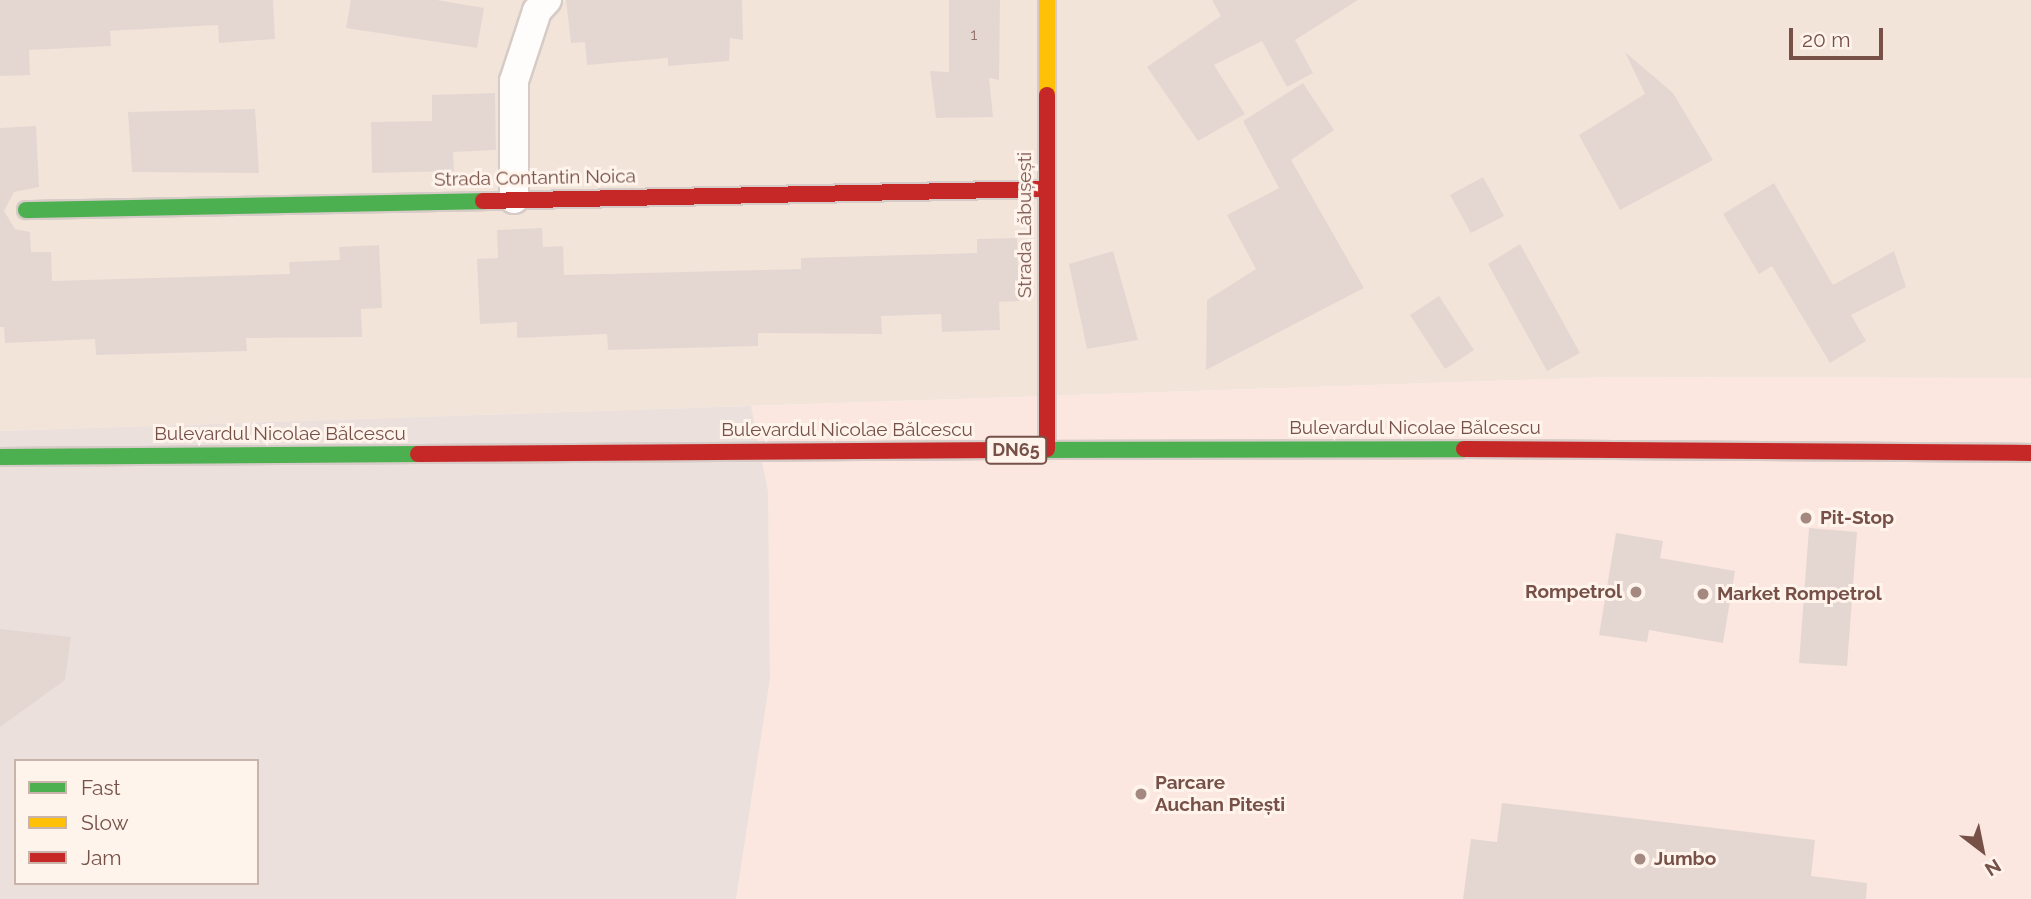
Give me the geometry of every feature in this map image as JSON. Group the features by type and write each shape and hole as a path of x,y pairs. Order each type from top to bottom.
{"main road":[{"name":"Strada Lăbușești","path":"1047,0 1047,449"},
{"name":"Strada Contantin Noica","path":"26,210 1045,189"},
{"name":"Bulevardul Nicolae Bălcescu","path":"0,457 1723,447 2031,453"}],"street":[{"path":"514,200 514,81 537,11 547,0"}],"shaded area":[{"path":"0,0 2031,0 2031,378 1611,377 0,431"},
{"path":"1611,377 2031,378 2031,899 736,899 770,679 768,491 751,406"},
{"path":"751,406 768,491 770,679 736,899 0,899 0,431"}],"building":[{"path":"0,0 273,0 275,39 219,43 218,25 110,31 111,46 29,50 30,75 0,76"},
{"path":"351,0 437,0 484,8 477,48 346,28"},
{"path":"566,0 742,0 743,40 730,38 729,61 668,66 668,58 587,65 585,42 571,43"},
{"path":"949,0 1000,0 999,80 989,78 993,117 936,118 930,71 949,72"},
{"path":"1212,0 1358,0 1295,40 1313,73 1287,87 1262,41 1214,65 1245,114 1198,141 1147,67 1221,16"},
{"path":"1625,52 1673,93 1713,160 1620,210 1579,135 1645,94"},
{"path":"1303,83 1334,130 1291,160 1364,288 1206,370 1207,300 1256,269 1227,215 1279,188 1243,121"},
{"path":"495,93 496,150 453,152 454,171 372,173 371,122 432,121 432,95"},
{"path":"255,109 259,173 132,172 128,112"},
{"path":"36,126 39,187 14,192 4,211 15,229 30,232 31,252 51,252 52,281 290,274 289,262 340,260 339,247 379,245 382,308 361,309 362,337 246,338 247,351 96,355 95,339 5,343 4,327 0,327 0,128"},
{"path":"1483,177 1504,216 1471,233 1450,195"},
{"path":"1774,183 1833,285 1894,251 1906,287 1851,315 1866,341 1830,363 1772,266 1759,274 1723,214"},
{"path":"542,228 543,247 563,246 564,275 801,269 801,258 977,253 977,239 1017,238 1019,301 999,302 1000,330 942,332 941,314 881,316 882,334 758,333 758,346 608,350 607,334 517,338 517,322 480,324 477,259 498,258 497,230"},
{"path":"1520,244 1580,353 1547,371 1488,264"},
{"path":"1113,251 1138,340 1087,349 1069,264"},
{"path":"1439,296 1474,350 1445,369 1410,315"},
{"path":"1809,528 1857,532 1847,666 1799,663"},
{"path":"1616,533 1663,541 1660,558 1735,571 1723,643 1649,630 1647,642 1599,635"},
{"path":"0,629 71,637 65,680 0,727"},
{"name":"Jumbo","path":"1502,803 1815,840 1811,876 1867,883 1866,899 1463,899 1471,839 1497,842"}],"traffic: fast":[{"path":"26,210 483,201"},
{"path":"1003,450 1464,449"},
{"path":"0,457 418,454"}],"traffic: slow":[{"path":"1047,0 1047,95"}],"traffic: jam":[{"path":"1047,95 1047,449"},
{"path":"483,201 1045,189"},
{"path":"1464,449 2031,453"},
{"path":"418,454 1003,450"}],"place":[{"name":"Pit-Stop","path":"1806,518"},
{"name":"Rompetrol","path":"1636,592"},
{"name":"Market Rompetrol","path":"1703,594"},
{"name":"Parcare Auchan Pitești","path":"1141,794"},
{"name":"Jumbo","path":"1640,859"}]}
